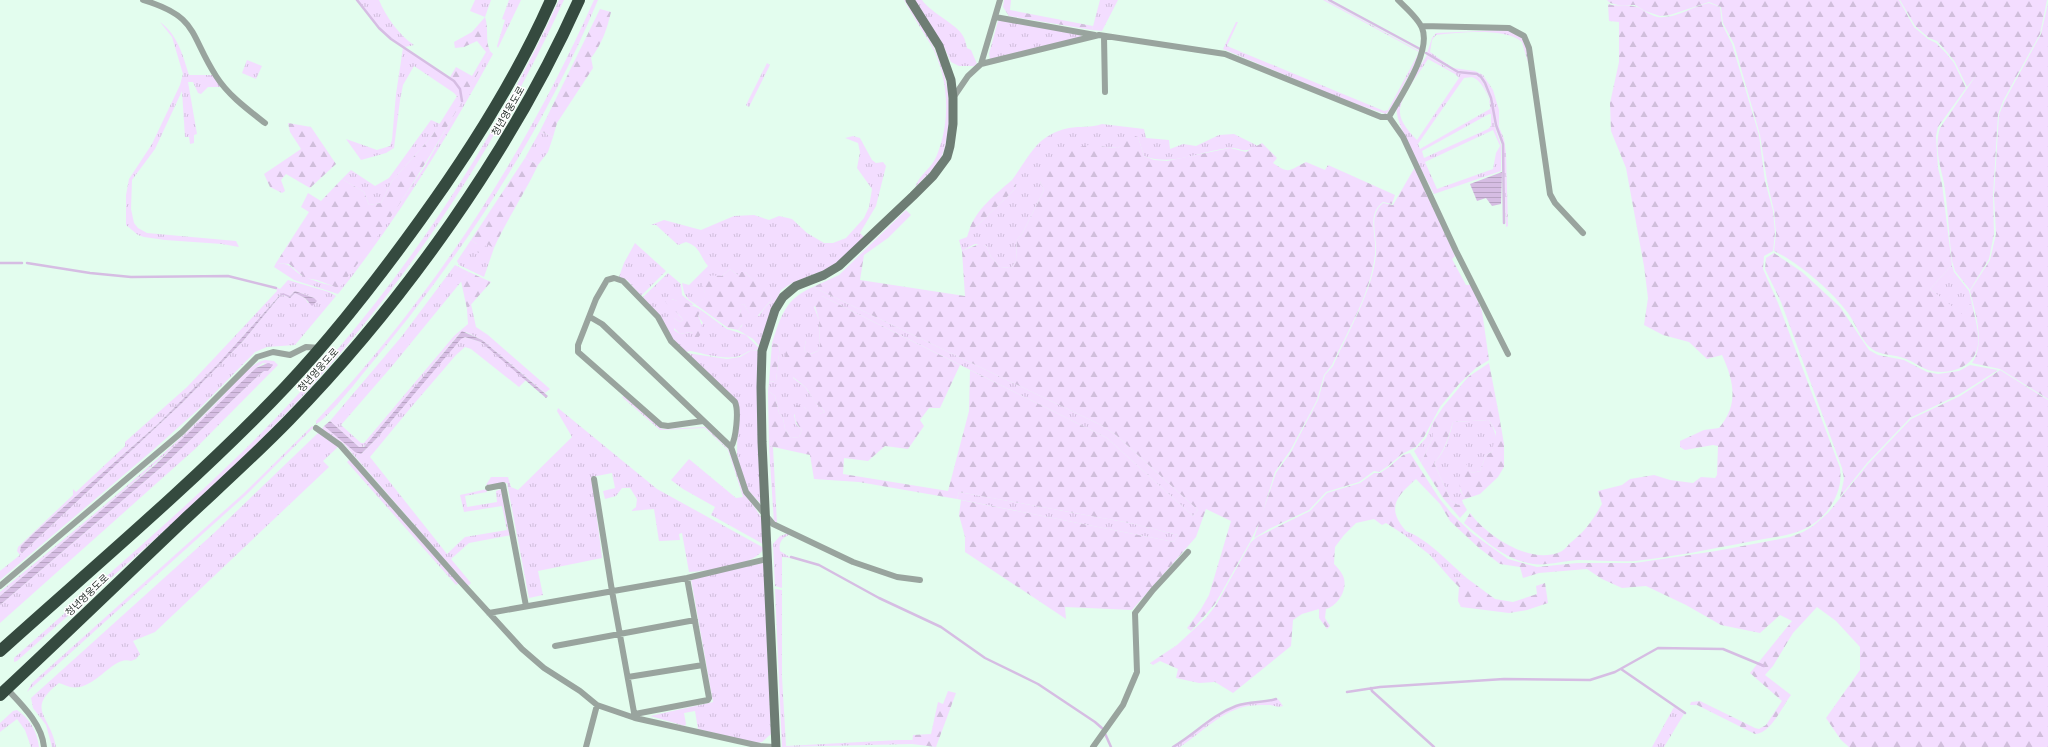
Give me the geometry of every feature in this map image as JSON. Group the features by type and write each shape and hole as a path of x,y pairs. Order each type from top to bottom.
{"highway":[{"name":"청년영웅도로","path":"0,651 222,450 271,402 321,348 365,295 445,186 487,121 518,66 551,0"},
{"name":"청년영웅도로","path":"3,692 289,420 340,364 385,310 466,200 505,141 540,78 579,0"}],"street":[{"path":"143,0 168,9 186,22 220,82 238,102 265,123"},
{"path":"316,428 340,445 489,613 535,662 580,691 597,706 760,746 775,747 761,363 765,338 774,310 783,297 796,286 832,271 933,176 947,157 950,146 953,98 949,76 941,52 910,0"},
{"path":"982,64 1000,0"},
{"path":"1389,117 1423,50 1424,33 1422,26 1398,0"},
{"path":"995,17 1102,36 1225,54 1381,117 1389,117"},
{"path":"1422,26 1509,28 1524,36 1529,48 1550,194 1555,203 1583,233"},
{"path":"953,98 968,76 982,64 1102,36"},
{"path":"1102,36 1105,92"},
{"path":"1389,117 1403,137 1456,251 1508,354"},
{"path":"703,421 668,426 661,425 580,355 577,347 604,282 614,278 623,281 658,317 671,341 735,402 737,409 734,442 731,447"},
{"path":"590,318 602,324 731,447 746,492 766,518 782,529 799,535 853,562 897,577 920,580"},
{"path":"0,586 182,432 257,357 273,352 290,355 306,347 321,348"},
{"path":"594,479 612,591 635,716"},
{"path":"488,488 503,485 526,606"},
{"path":"1092,747 1108,729 1123,705 1138,672 1135,613 1153,590 1188,552"},
{"path":"489,613 687,578 767,559"},
{"path":"635,716 708,700 709,698 687,578"},
{"path":"556,646 695,620"},
{"path":"628,677 703,665"},
{"path":"3,692 33,720 39,730 44,747"},
{"path":"586,747 597,706"}],"green space":[{"path":"358,0 379,0 385,13 394,25 408,41 414,45 405,47 397,43 384,32"},
{"path":"475,0 491,0 485,17 470,11"},
{"path":"509,0 521,0 498,48 497,46 505,20 502,19"},
{"path":"559,0 564,0 538,54 510,108 479,160 447,211 412,261 338,356 298,401 231,469 125,566 17,661 14,662 14,658 212,481 288,405 335,353 379,298 420,242 459,184 529,63"},
{"path":"594,0 598,0 550,101 494,197 431,289 339,402 316,424 316,421 399,325 437,275 473,222 538,114 567,58"},
{"path":"904,0 906,0 933,45 945,76 949,109 947,136 942,156 935,167 915,187 917,182 935,160 942,142 946,114 946,99 942,71 937,58 931,45"},
{"path":"915,0 922,0 926,5 960,32 967,48 971,50 977,64 974,66 959,66 951,62 941,41"},
{"path":"1004,0 1011,0 1010,10 1093,26 1092,30 1009,16 1003,7"},
{"path":"1100,0 1118,0 1102,31 1092,30"},
{"path":"1323,0 1326,0 1421,52 1391,109 1386,114 1349,102 1223,49 1236,22 1238,22 1227,46 1384,111 1388,110 1419,52"},
{"path":"1607,0 1899,0 1914,27 1928,39 1936,43 1954,63 1966,88 1938,127 1936,136 1938,168 1942,184 1952,265 1930,289 1962,314 1972,303 1978,329 1978,345 1976,353 1966,365 1952,371 1936,372 1925,369 1902,357 1884,354 1872,349 1865,342 1848,313 1824,287 1804,270 1774,251 1776,233 1774,211 1767,181 1760,135 1734,44 1723,23 1721,7 1709,2 1670,15 1660,16 1645,11 1635,5 1618,5 1610,3"},
{"path":"1900,0 2047,0 2040,34 2003,101 1998,115 1993,195 1994,234 1989,259 1970,290 1955,271 1952,261 1944,183 1938,156 1938,135 1940,128 1977,74 1967,87 1955,62 1937,41 1929,38 1915,26"},
{"path":"1709,3 1720,7 1722,24 1732,44 1759,135 1765,181 1773,211 1775,233 1773,251 1764,256 1763,269 1778,303 1840,468 1839,487 1832,505 1819,520 1802,530 1782,536 1678,555 1635,561 1578,560 1551,564 1531,564 1500,551 1464,523 1470,513 1487,531 1510,546 1536,555 1548,555 1562,551 1588,526 1602,504 1598,491 1622,485 1630,479 1654,475 1670,480 1693,483 1701,477 1715,478 1717,475 1718,446 1713,445 1685,450 1680,447 1680,441 1704,430 1719,428 1730,411 1732,402 1732,383 1722,355 1707,359 1689,342 1663,335 1644,325 1648,298 1644,266 1626,168 1611,131 1610,103 1619,62 1619,22 1609,21 1608,4 1630,5 1654,16 1665,17"},
{"path":"2048,3 2048,399 2000,369 1972,363 1976,355 1979,337 1977,318 1970,291 1990,260 1996,234 1994,195 1999,115 2004,102 2041,34"},
{"path":"600,9 611,12 604,36 591,58 593,68 557,123 553,137 540,131"},
{"path":"485,17 490,51 463,100 461,90 450,77 456,67 472,76 486,52 477,41 464,47 455,48 454,42 472,32"},
{"path":"1001,19 1081,35 1081,37 990,59 989,54 998,21"},
{"path":"160,22 176,39 189,75 213,75 223,87 208,87 201,94 198,93 193,82 188,82 197,134 194,135 194,143 190,144 189,137 185,137 182,91 155,149 132,180 131,209 134,223 138,228 147,233 236,241 239,247 222,244 144,237 138,235 126,225 126,195 129,179 152,144 180,85 183,74 172,37"},
{"path":"1499,30 1518,34 1523,38 1528,52 1529,66 1522,42 1514,37 1504,34 1468,32 1436,35 1432,40 1430,52 1453,68 1475,71 1483,75 1493,90 1499,110 1499,127 1504,139 1506,153 1508,226 1506,227 1503,144 1489,90 1482,76 1452,69 1427,53 1432,38 1436,33"},
{"path":"403,48 454,81 460,90 461,101 454,93 414,66 403,85 394,148 386,153 361,160 346,139 377,150 390,146"},
{"path":"490,51 493,54 440,147 381,237 338,294 294,280 274,267 276,263 285,264 309,279 340,287 425,166"},
{"path":"1427,55 1451,70 1478,76 1484,84 1492,108 1495,127 1501,145 1501,171 1434,194 1411,150 1397,115 1397,108 1402,95","holes":["1428,59 1455,74 1459,78 1417,140 1403,123 1400,115 1403,99","1472,77 1479,82 1485,90 1489,100 1490,109 1420,149 1418,144 1464,78","1489,114 1491,114 1491,126 1488,129 1424,158 1422,151","1493,130 1500,146 1496,153 1493,169 1437,189 1425,162"]},
{"path":"247,60 262,66 256,79 242,73"},
{"path":"767,63 770,65 749,107 746,105"},
{"path":"457,96 462,100 420,172 382,230 340,287 338,288 317,280 305,278 289,264 276,263 309,212 301,207 308,193 321,201 342,179 364,192 369,205 381,203 392,181 432,136"},
{"path":"431,120 440,124 432,136 392,181 381,203 369,205 364,192 342,179 351,170 375,186 389,178"},
{"path":"288,123 311,127 336,164 310,188 286,174 281,180 285,191 282,193 270,187 264,174 301,149 290,132"},
{"path":"1102,124 1144,129 1146,138 1169,140 1170,149 1183,144 1196,146 1219,135 1234,134 1258,146 1248,150 1229,148 1165,160 1144,156 1138,137 1124,142 1118,148 1095,146 1040,182 1044,190 1023,232 1017,240 1016,261 1011,268 1000,267 991,257 987,246 975,244 962,251 959,240 967,237 969,231 979,224 1016,188 1012,180 1029,155 1041,141 1058,131 1069,128"},
{"path":"540,131 553,137 548,152 538,165 525,158"},
{"path":"1130,134 1138,137 1144,156 1154,160 1167,161 1230,148 1246,152 1262,143 1277,158 1273,163 1283,169 1290,170 1306,162 1325,170 1328,165 1395,195 1392,204 1383,202 1375,213 1373,226 1375,254 1369,283 1352,325 1332,365 1324,375 1317,400 1290,451 1275,472 1260,521 1250,542 1215,604 1191,631 1187,628 1209,595 1231,521 1206,509 1196,537 1132,610 1065,607 1066,619 965,552 965,537 959,515 961,500 1174,542 1178,535 1130,523 959,492 957,499 859,482 814,479 810,455 769,446 768,391 775,396 779,413 783,418 785,429 791,438 799,437 802,430 795,419 796,405 804,407 812,414 825,412 805,387 789,373 785,365 787,348 790,342 801,333 806,339 804,351 811,354 818,351 820,347 819,320 813,299 822,296 960,365 940,408 929,408 920,420 924,426 908,449 885,446 868,461 844,458 843,474 948,491 969,411 970,370 1107,438 1193,516 1198,510 1116,435 1101,425 813,287 839,275 906,210 911,215 888,238 864,255 860,280 965,296 962,251 979,244 987,246 991,257 1000,267 1011,268 1016,261 1017,240 1023,232 1044,190 1040,182 1054,163 1067,153 1082,146 1096,145 1118,148"},
{"path":"853,136 860,138 872,160 876,163 883,162 886,166 876,206 860,233 864,237 832,267 792,283 781,290 771,311 761,348 753,339 738,330 742,326 740,305 744,304 749,313 759,316 772,299 767,292 745,272 738,275 730,269 722,276 716,276 704,290 707,297 695,304 687,298 684,293 682,283 689,285 708,266 700,252 691,244 686,242 678,245 656,225 651,225 664,220 701,230 734,216 754,215 769,220 779,216 792,219 807,233 824,243 833,243 846,238 864,218 869,207 872,189 857,168 860,152 858,143 845,138"},
{"path":"525,158 538,165 494,248 487,244 479,253 475,251 477,244 471,240"},
{"path":"1415,167 1455,256 1452,259 1466,285 1471,285 1482,311 1489,360 1476,368 1459,384 1440,407 1424,437 1416,447 1402,454 1379,472 1374,471 1359,482 1326,492 1309,510 1269,529 1254,538 1276,473 1291,452 1318,400 1325,375 1333,366 1366,295 1371,280 1376,252 1374,219 1378,208 1383,203 1393,205"},
{"path":"1012,180 1016,188 979,224 969,231 981,209"},
{"path":"471,240 477,244 487,243 494,248 484,277 459,265 457,261"},
{"path":"635,243 666,271 641,296 627,280 619,277 624,263"},
{"path":"1774,253 1802,272 1840,307 1869,350 1878,355 1904,360 1927,372 1938,374 1959,371 1970,365 1998,370 1960,394 1910,418 1867,463 1840,497 1844,479 1842,468 1781,302 1765,269 1766,258"},
{"path":"455,265 469,272 393,365 341,425 361,443 364,443 454,336 468,324 467,309 471,304 476,327 488,335 550,389 545,393 482,340 466,332 460,333 367,444 361,448 359,447 330,421 402,336"},
{"path":"1952,265 1954,272 1969,291 1972,303 1962,315 1930,289"},
{"path":"730,269 738,275 741,272 745,272 764,287 772,299 755,319 751,317 744,304 741,305 740,310 744,322 738,330 728,328 695,304 706,297 702,283 708,276 722,276"},
{"path":"469,272 491,282 467,309 461,281"},
{"path":"668,273 681,284 682,295 694,305 687,305 672,299 671,305 683,320 680,322 674,318 674,330 680,334 690,332 693,333 703,323 698,316 701,310 727,329 746,335 761,350 753,350 735,357 713,356 691,351 686,352 673,340 643,297"},
{"path":"288,280 329,292 336,296 295,345 267,347 255,352 201,407 153,450 0,580 0,571 20,555 17,551 18,547 73,495 73,489 76,492 125,446 125,442 187,387 277,291 276,287 280,289","holes":["295,291 314,298 308,303 305,298 295,293 290,298 285,296 290,296","280,295 283,295 280,296 243,341 181,404 22,553 20,551 21,546 33,534 158,424 218,364"]},
{"path":"813,287 1101,425 1116,435 1198,510 1193,516 1107,438 822,296 814,307 819,320 820,347 818,351 810,354 804,351 806,339 793,378 805,387 816,403 825,412 811,414 804,407 794,415 796,424 802,430 799,437 791,438 785,429 783,418 779,413 775,396 768,391 769,382 776,381 780,345 772,343 785,309 796,297"},
{"path":"665,298 684,302 701,310 698,316 702,330 697,339 693,341 693,333 690,332 680,334 671,325 670,320 674,318 680,322 683,320 665,301"},
{"path":"465,337 481,342 526,380 519,387 471,349 465,347 456,355 370,457 447,554 465,537 507,530 502,506 464,512 460,495 487,489 487,492 465,496 467,507 497,502 496,491 501,489 512,535 469,543 451,559 471,583 468,586 344,444 322,429 324,426 361,454 376,439 461,338"},
{"path":"772,343 780,345 776,381 769,382"},
{"path":"752,350 761,351 762,502 760,503 746,488 737,455 738,402 687,353 727,359 740,357"},
{"path":"265,360 274,361 278,365 195,449 0,623 0,605 165,464 260,374 264,371 268,371 272,365 263,363 256,368 195,428 131,485 0,596 0,592 109,502 188,431 245,373 258,362"},
{"path":"1489,363 1504,444 1504,467 1498,477 1480,494 1465,499 1459,484 1464,461 1472,473 1480,471 1486,455 1492,452 1496,432 1489,420 1453,422 1444,449 1434,463 1451,501 1458,505 1463,503 1467,510 1460,518 1443,498 1421,463 1433,437 1433,422 1443,407 1468,377"},
{"path":"2000,370 2048,400 2048,747 1849,747 1841,740 1826,718 1860,670 1860,647 1836,621 1817,607 1793,633 1773,666 1765,675 1791,695 1776,719 1761,733 1755,734 1697,705 1690,705 1691,702 1700,701 1755,728 1759,729 1766,725 1782,701 1750,673 1792,621 1780,615 1760,633 1721,625 1686,605 1646,586 1622,588 1602,579 1587,569 1539,573 1523,578 1520,567 1500,564 1479,548 1450,521 1440,504 1416,479 1403,491 1396,503 1396,516 1406,531 1403,534 1386,523 1382,525 1374,519 1356,523 1335,547 1334,564 1342,574 1345,585 1342,595 1335,604 1326,609 1325,618 1330,626 1327,629 1319,618 1319,609 1302,614 1293,620 1291,646 1233,693 1215,682 1199,683 1176,678 1178,669 1160,661 1153,665 1150,663 1177,645 1206,618 1216,605 1251,542 1257,537 1310,511 1327,493 1360,483 1374,473 1380,473 1403,455 1410,453 1439,498 1452,514 1473,534 1508,559 1537,567 1577,563 1635,563 1716,551 1790,537 1803,532 1813,526 1828,513 1868,464 1911,419 1960,396"},
{"path":"624,396 662,429 706,427 730,451 751,502 763,520 763,544 711,515 715,507 683,489 671,480 689,459 736,498 743,497 728,450 705,428 660,430 622,397"},
{"path":"558,408 657,489 764,548 760,554 752,559 731,566 689,572 682,533 679,534 680,540 659,541 654,509 631,511 636,507 637,499 630,488 622,488 616,496 605,499 603,491 615,488 612,473 592,477 602,558 538,571 543,595 529,598 507,483 486,485 491,477 508,477 511,487 518,490 572,437 557,411"},
{"path":"1489,420 1494,429 1495,436 1495,443 1492,452 1486,455 1480,471 1472,473 1464,462 1460,490 1465,499 1462,500 1463,503 1458,505 1451,501 1434,463 1444,449 1453,422"},
{"path":"1433,422 1433,437 1421,463 1414,451 1426,438"},
{"path":"312,426 314,427 246,495 27,692 32,683 244,493"},
{"path":"318,433 339,446 323,461 329,467 155,632 133,641 140,654 136,659 131,661 124,660 117,663 88,684 79,687 70,687 59,683 49,692 43,700 42,713 53,736 56,747 52,747 46,725 33,708 31,698 214,533"},
{"path":"769,446 773,447 777,524 774,523"},
{"path":"350,459 459,583 456,585 347,462"},
{"path":"959,492 1130,523 1178,535 1174,542 957,499"},
{"path":"1406,531 1430,545 1468,579 1450,578 1430,555 1403,534"},
{"path":"789,533 791,534 783,538 780,542 780,551 791,558 782,557 782,588 775,586 773,544 780,536"},
{"path":"762,563 764,564 771,734 762,742 756,743 698,729 695,711 684,713 685,726 650,716 713,702 691,579"},
{"path":"1450,578 1468,579 1495,599 1513,602 1537,594 1536,586 1545,583 1548,603 1527,610 1509,613 1461,607 1458,601 1459,587"},
{"path":"775,589 782,590 782,677 786,746 898,740 913,740 912,744 782,747"},
{"path":"948,691 956,693 936,747 912,744 913,735 931,734 938,702 943,704"},
{"path":"1278,699 1283,706 1252,705 1234,710 1218,719 1180,747 1174,747 1227,711 1241,705"},
{"path":"1674,707 1684,714 1664,747 1652,747"},
{"path":"17,710 26,717 32,726 37,736 39,747 31,747 25,730 17,719 0,732 0,723 13,711"}],"shaded area":[{"path":"1502,172 1501,204 1492,206 1486,198 1477,201 1470,184"},
{"path":"295,291 314,298 317,301 312,306 305,298 295,293 290,298 284,295 280,296 243,341 181,404 22,553 20,551 21,546 33,534 158,424 218,364 280,295 283,293 290,296"},
{"path":"462,331 482,340 548,396 546,398 481,342 465,337 461,339 376,439 361,454 355,452 324,426 330,421 359,447 364,447"},
{"path":"268,363 273,365 268,371 264,371 260,374 165,464 0,605 0,596 155,465 256,368"}],"waterway":[{"path":"357,0 379,28 391,39 454,81 460,89 462,101"},
{"path":"1329,0 1420,49"},
{"path":"1426,53 1458,72 1477,74 1485,83 1491,98 1496,125 1503,144 1504,223"},
{"path":"0,263 22,263"},
{"path":"27,263 90,273 131,277 228,276 276,288"},
{"path":"791,557 819,565 879,598 941,627 985,658 1038,684 1095,722 1103,729 1111,747"},
{"path":"1347,692 1380,687 1504,679 1590,680 1615,672 1658,648 1723,649 1764,666"},
{"path":"1621,669 1685,713"},
{"path":"1371,688 1372,691 1434,747"},
{"path":"1173,747 1219,714 1227,710 1241,704 1276,699"}]}
